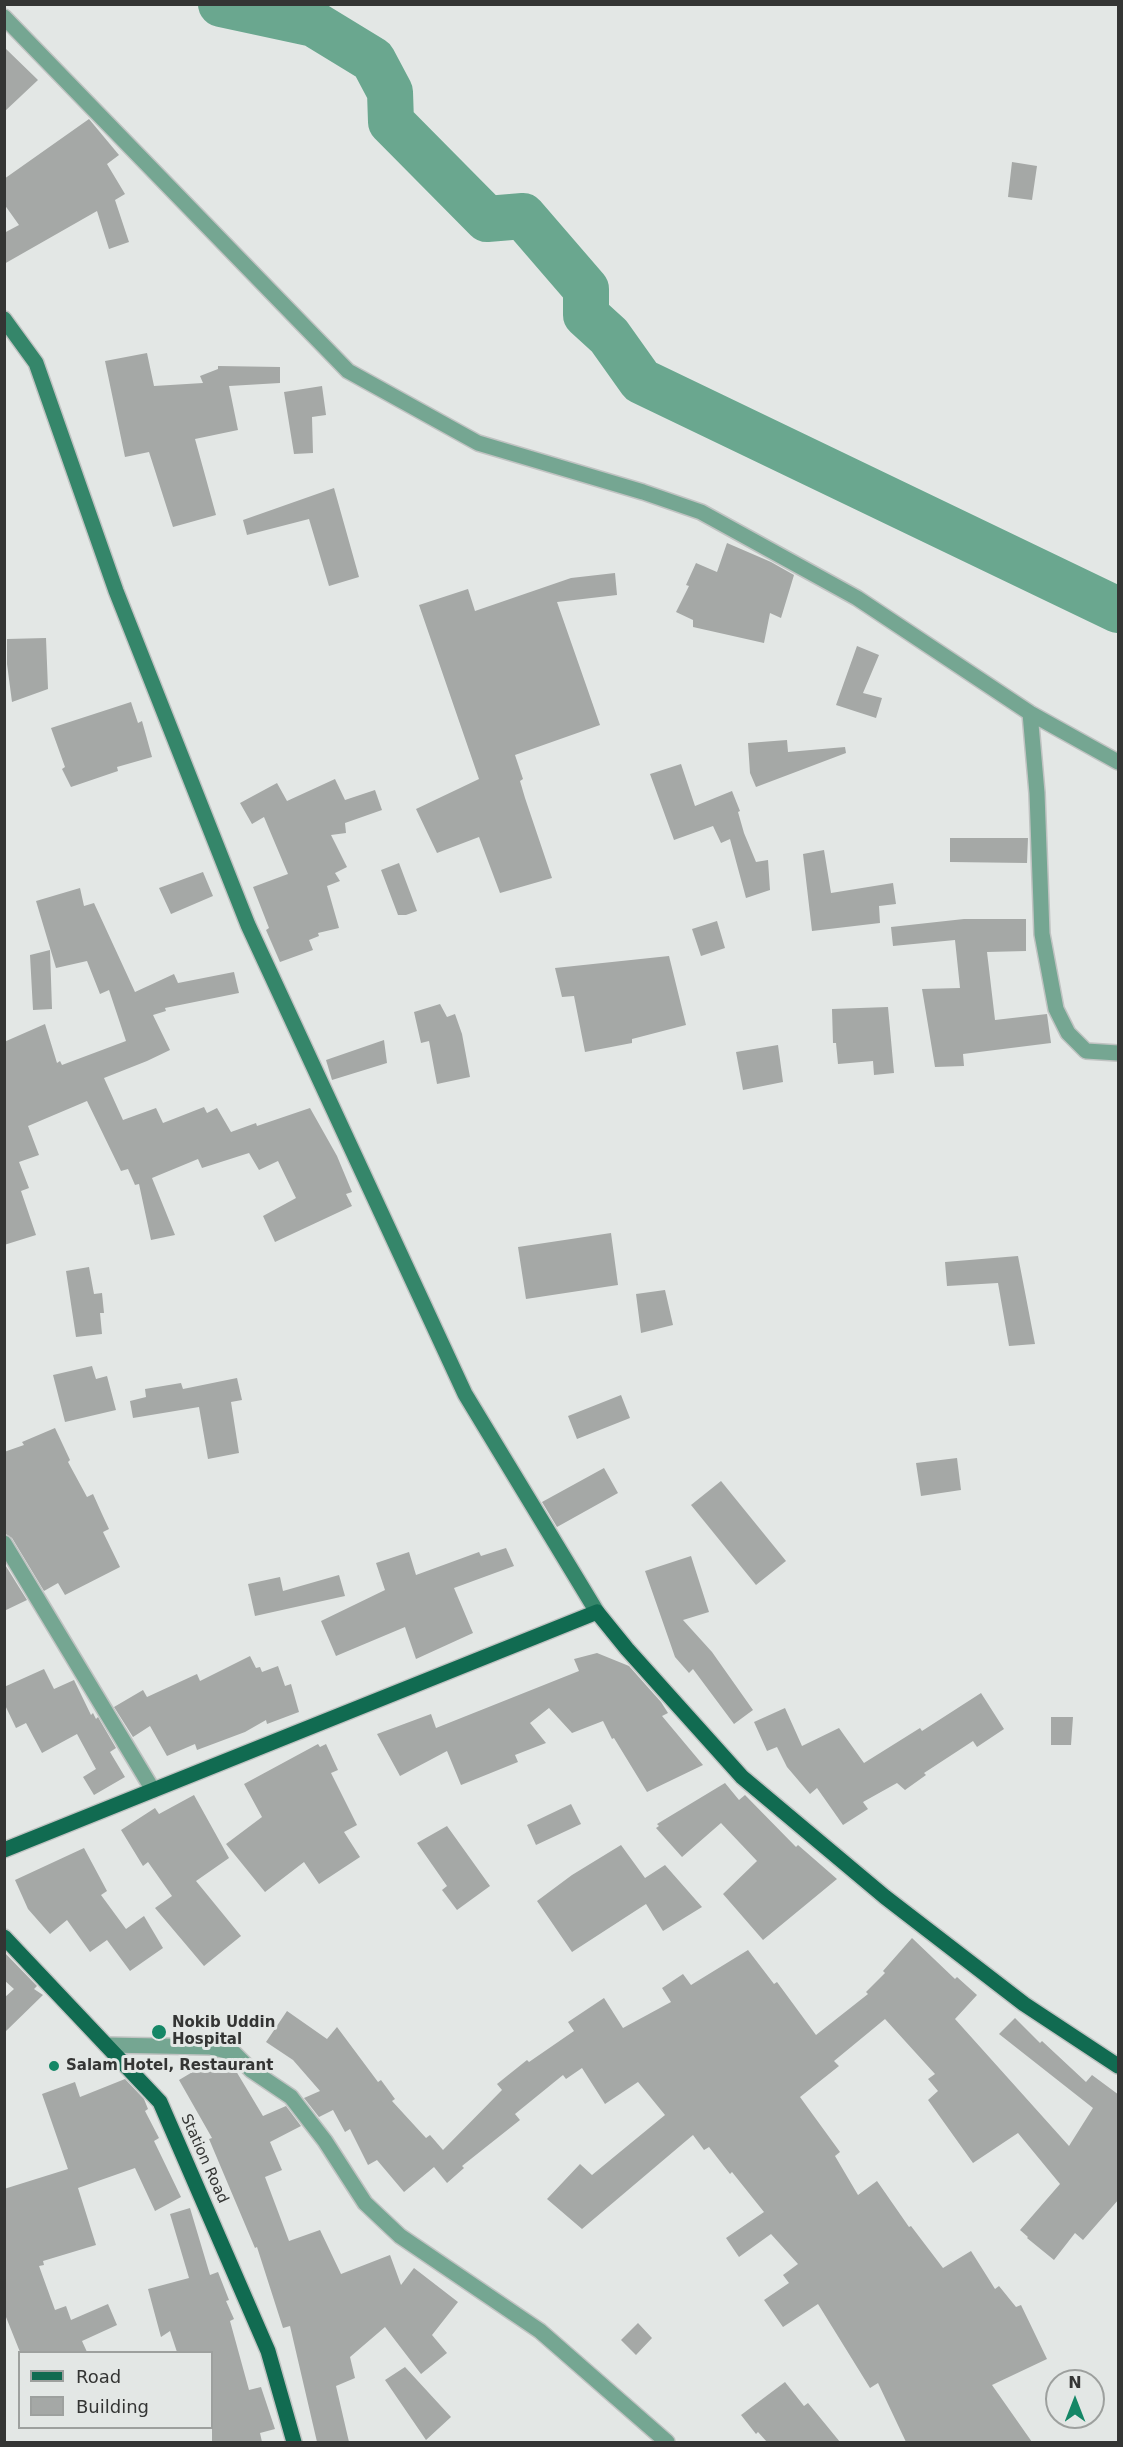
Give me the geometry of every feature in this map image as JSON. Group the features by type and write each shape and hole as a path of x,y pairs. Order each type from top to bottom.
{"main road":[{"path":"4,1850 597,1612 627,1649 742,1777 885,1897 1024,2004 1119,2066"},
{"name":"Station Road","path":"4,1936 160,2102 268,2351 294,2442"}],"street":[{"path":"4,17 348,371 478,443 643,492 701,512 857,598 1030,713 1119,762"},
{"path":"4,319 36,363 116,591 258,946 465,1394 597,1612"},
{"path":"1030,713 1037,793 1042,934 1056,1009 1068,1033 1086,1051 1119,1053"},
{"path":"4,1543 153,1790"},
{"path":"107,2045 210,2047 234,2053 251,2070 291,2097 325,2141 365,2203 393,2229 540,2331 666,2442"}],"building":[{"path":"4,47 38,80 4,112"},
{"path":"89,119 119,155 107,164 125,194 115,200 129,242 109,249 97,211 4,264 4,233 19,225 4,204 4,179"},
{"path":"1012,162 1037,166 1032,200 1008,197"},
{"path":"147,353 154,386 203,383 200,376 218,369 218,366 280,367 280,383 229,386 238,430 195,439 216,515 173,527 149,452 125,457 105,361"},
{"path":"322,386 326,415 312,417 313,453 294,454 284,392"},
{"path":"334,488 359,577 329,586 309,519 247,535 243,520"},
{"path":"727,543 771,562 794,575 781,618 770,613 764,643 693,627 693,620 676,612 689,586 686,585 696,563 717,572"},
{"path":"615,573 617,595 557,602 600,725 515,755 523,779 520,781 525,798 552,878 500,893 479,837 437,853 416,809 479,779 419,605 468,589 475,611 571,578"},
{"path":"46,638 48,689 12,702 7,664 7,639"},
{"path":"857,646 879,655 863,693 882,698 876,718 836,705"},
{"path":"131,702 138,723 142,721 152,757 117,767 118,771 71,787 62,769 65,767 51,728"},
{"path":"787,740 788,752 845,747 846,753 756,787 750,773 748,743"},
{"path":"681,764 695,806 732,791 740,811 738,812 744,833 756,862 768,860 770,890 746,898 730,839 721,843 713,826 674,840 650,774"},
{"path":"335,779 345,800 375,790 382,810 345,823 346,833 331,835 347,867 335,873 340,881 327,886 339,928 318,933 319,936 309,940 313,950 280,962 266,930 269,928 253,887 288,874 264,817 252,824 240,803 277,783 287,801"},
{"path":"950,838 1028,838 1027,863 950,862"},
{"path":"824,850 831,893 893,883 896,904 879,906 880,923 812,931 803,854"},
{"path":"399,863 417,911 406,915 398,915 381,870"},
{"path":"203,872 213,896 171,914 159,888"},
{"path":"80,888 84,906 94,903 135,992 174,974 178,983 234,972 239,993 165,1008 166,1011 153,1015 170,1050 104,1078 123,1120 156,1108 163,1123 204,1107 207,1113 217,1108 231,1132 256,1123 257,1126 310,1108 337,1156 352,1192 346,1194 352,1206 275,1242 263,1216 296,1198 278,1161 259,1170 249,1153 202,1168 198,1159 152,1178 175,1235 151,1240 139,1184 135,1185 128,1169 121,1171 87,1101 28,1126 39,1155 19,1162 29,1188 21,1191 36,1235 4,1245 4,1042 45,1024 57,1063 60,1061 62,1065 126,1041 109,990 100,994 87,961 56,968 36,901"},
{"path":"964,919 1026,919 1026,951 987,952 995,1020 1047,1014 1051,1043 963,1054 964,1066 935,1067 922,989 960,988 955,940 893,946 891,927"},
{"path":"717,921 725,948 701,956 692,929"},
{"path":"50,950 52,1009 33,1010 30,955"},
{"path":"669,956 686,1025 632,1039 632,1043 585,1052 574,996 562,997 555,968"},
{"path":"440,1004 447,1017 455,1014 462,1034 470,1077 437,1084 429,1041 421,1043 414,1012"},
{"path":"888,1007 894,1073 874,1075 873,1061 838,1064 836,1043 833,1043 832,1009"},
{"path":"384,1040 387,1063 332,1080 326,1060"},
{"path":"778,1045 783,1082 743,1090 736,1052"},
{"path":"611,1233 618,1285 526,1299 518,1247"},
{"path":"1018,1256 1035,1344 1009,1346 998,1283 947,1286 945,1262"},
{"path":"89,1267 94,1294 102,1293 104,1313 100,1313 102,1334 76,1337 66,1271"},
{"path":"665,1290 673,1325 641,1333 636,1294"},
{"path":"92,1366 96,1379 107,1376 116,1410 65,1422 53,1375"},
{"path":"237,1378 242,1400 231,1402 239,1453 208,1459 199,1407 133,1418 130,1401 146,1397 145,1389 181,1383 183,1389"},
{"path":"621,1395 630,1418 577,1439 568,1416"},
{"path":"55,1428 70,1460 68,1462 87,1497 93,1494 109,1529 103,1532 120,1567 65,1595 58,1583 44,1591 12,1538 4,1533 4,1452 24,1445 22,1442"},
{"path":"957,1458 961,1490 921,1496 916,1463"},
{"path":"604,1468 618,1493 557,1527 542,1502"},
{"path":"721,1481 786,1561 756,1585 691,1505"},
{"path":"506,1548 514,1566 454,1588 473,1633 416,1659 405,1627 336,1656 321,1621 385,1590 376,1563 409,1552 416,1575 479,1552 481,1556"},
{"path":"691,1556 709,1612 683,1620 712,1652 753,1710 734,1724 693,1669 689,1673 675,1657 645,1571"},
{"path":"4,1563 27,1600 4,1611"},
{"path":"339,1575 345,1596 255,1616 248,1584 280,1577 283,1591"},
{"path":"597,1653 629,1666 661,1702 668,1713 662,1716 703,1765 647,1792 614,1738 612,1739 603,1721 572,1733 549,1708 530,1723 546,1743 515,1755 518,1762 461,1785 447,1751 400,1776 377,1734 431,1714 436,1728 579,1671 574,1659"},
{"path":"250,1656 256,1668 260,1667 262,1672 278,1666 285,1686 291,1684 299,1712 267,1724 266,1720 245,1732 197,1750 195,1744 167,1756 150,1726 133,1737 114,1707 143,1690 147,1697 197,1674 200,1681"},
{"path":"44,1669 54,1689 74,1680 91,1715 93,1713 96,1719 98,1717 116,1748 110,1752 125,1777 94,1795 83,1777 96,1769 77,1734 42,1753 26,1723 16,1728 4,1703 4,1687"},
{"path":"981,1693 1004,1729 977,1747 973,1741 924,1773 926,1775 905,1790 897,1783 863,1802 868,1809 843,1825 817,1788 810,1794 787,1767 777,1747 767,1751 754,1722 785,1708 802,1746 839,1728 864,1763 920,1728 922,1731"},
{"path":"1051,1717 1073,1717 1071,1745 1051,1745"},
{"path":"318,1744 320,1747 326,1744 338,1770 331,1773 357,1825 344,1832 360,1857 319,1884 304,1862 265,1892 226,1844 262,1817 244,1784"},
{"path":"725,1783 739,1800 745,1795 796,1847 798,1845 837,1879 763,1940 723,1894 757,1861 721,1823 682,1857 656,1828 659,1826 657,1824"},
{"path":"194,1795 229,1858 196,1881 241,1936 204,1966 155,1908 172,1896 148,1862 143,1866 121,1830 155,1808 159,1814"},
{"path":"571,1804 581,1824 536,1845 527,1825"},
{"path":"447,1826 490,1886 457,1910 442,1890 447,1886 417,1843"},
{"path":"621,1845 645,1878 665,1865 702,1907 663,1931 646,1904 572,1952 537,1901 572,1875"},
{"path":"84,1848 107,1891 101,1895 126,1929 144,1916 163,1948 130,1971 107,1940 90,1952 67,1920 50,1934 28,1909 15,1880"},
{"path":"912,1938 955,1979 957,1977 977,1995 955,2019 1069,2146 1093,2108 999,2034 1015,2018 1040,2043 1042,2041 1086,2082 1092,2075 1119,2095 1119,2199 1083,2240 1075,2233 1054,2260 1020,2230 1060,2184 1018,2133 973,2163 928,2100 938,2091 928,2079 935,2074 885,2019 834,2061 839,2066 800,2097 840,2152 835,2156 858,2195 877,2181 909,2227 911,2226 943,2268 971,2251 995,2289 999,2286 1016,2307 1021,2305 1047,2359 992,2385 1032,2442 906,2442 878,2383 870,2388 818,2304 783,2327 764,2300 789,2283 783,2275 798,2264 771,2234 739,2257 726,2238 764,2212 709,2147 704,2150 693,2135 582,2229 547,2199 580,2164 592,2175 665,2115 638,2082 605,2104 582,2068 566,2079 563,2075 515,2114 520,2120 462,2166 464,2168 447,2183 434,2167 404,2192 377,2160 368,2165 350,2129 345,2132 333,2110 319,2117 304,2098 320,2091 293,2060 266,2042 287,2011 327,2039 337,2027 378,2082 381,2080 395,2099 392,2101 426,2138 430,2135 443,2150 502,2090 497,2084 527,2060 529,2062 574,2031 568,2022 604,1998 623,2028 671,2002 662,1988 683,1974 691,1985 748,1950 774,1984 777,1982 816,2035 868,1994 866,1992 885,1973 883,1971"},
{"path":"4,1952 37,1986 34,1989 43,1995 4,2033 4,1998 14,1989 4,1980"},
{"path":"216,2058 229,2062 233,2066 263,2116 286,2106 301,2126 270,2142 282,2170 265,2177 289,2241 320,2230 341,2274 390,2255 401,2285 414,2268 458,2302 432,2335 447,2353 421,2374 385,2327 350,2357 355,2378 336,2386 349,2442 317,2442 290,2326 283,2328 257,2247 255,2248 209,2139 212,2138 179,2080"},
{"path":"125,2079 144,2099 148,2109 145,2111 159,2138 154,2141 181,2197 155,2211 135,2168 78,2188 96,2245 43,2261 44,2265 39,2266 55,2310 66,2306 71,2320 108,2304 117,2325 82,2341 87,2351 20,2351 4,2312 4,2189 68,2169 42,2094 75,2082 80,2097"},
{"path":"190,2208 210,2275 218,2272 234,2319 230,2321 249,2390 261,2387 275,2429 260,2433 262,2442 212,2442 213,2351 177,2351 170,2331 161,2337 148,2289 189,2278 170,2214"},
{"path":"638,2323 652,2338 636,2355 621,2340"},
{"path":"405,2367 451,2417 426,2440 385,2380"},
{"path":"785,2382 804,2406 808,2403 840,2442 767,2442 758,2432 756,2434 741,2415"}],"waterway":[{"path":"221,4 314,24 373,60 390,92 391,122 487,219 523,216 586,289 586,315 609,336 641,381 1118,610"}],"place":[{"name":"Nokib Uddin Hospital","path":"159,2032"},
{"name":"Salam Hotel, Restaurant","path":"54,2066"}]}
